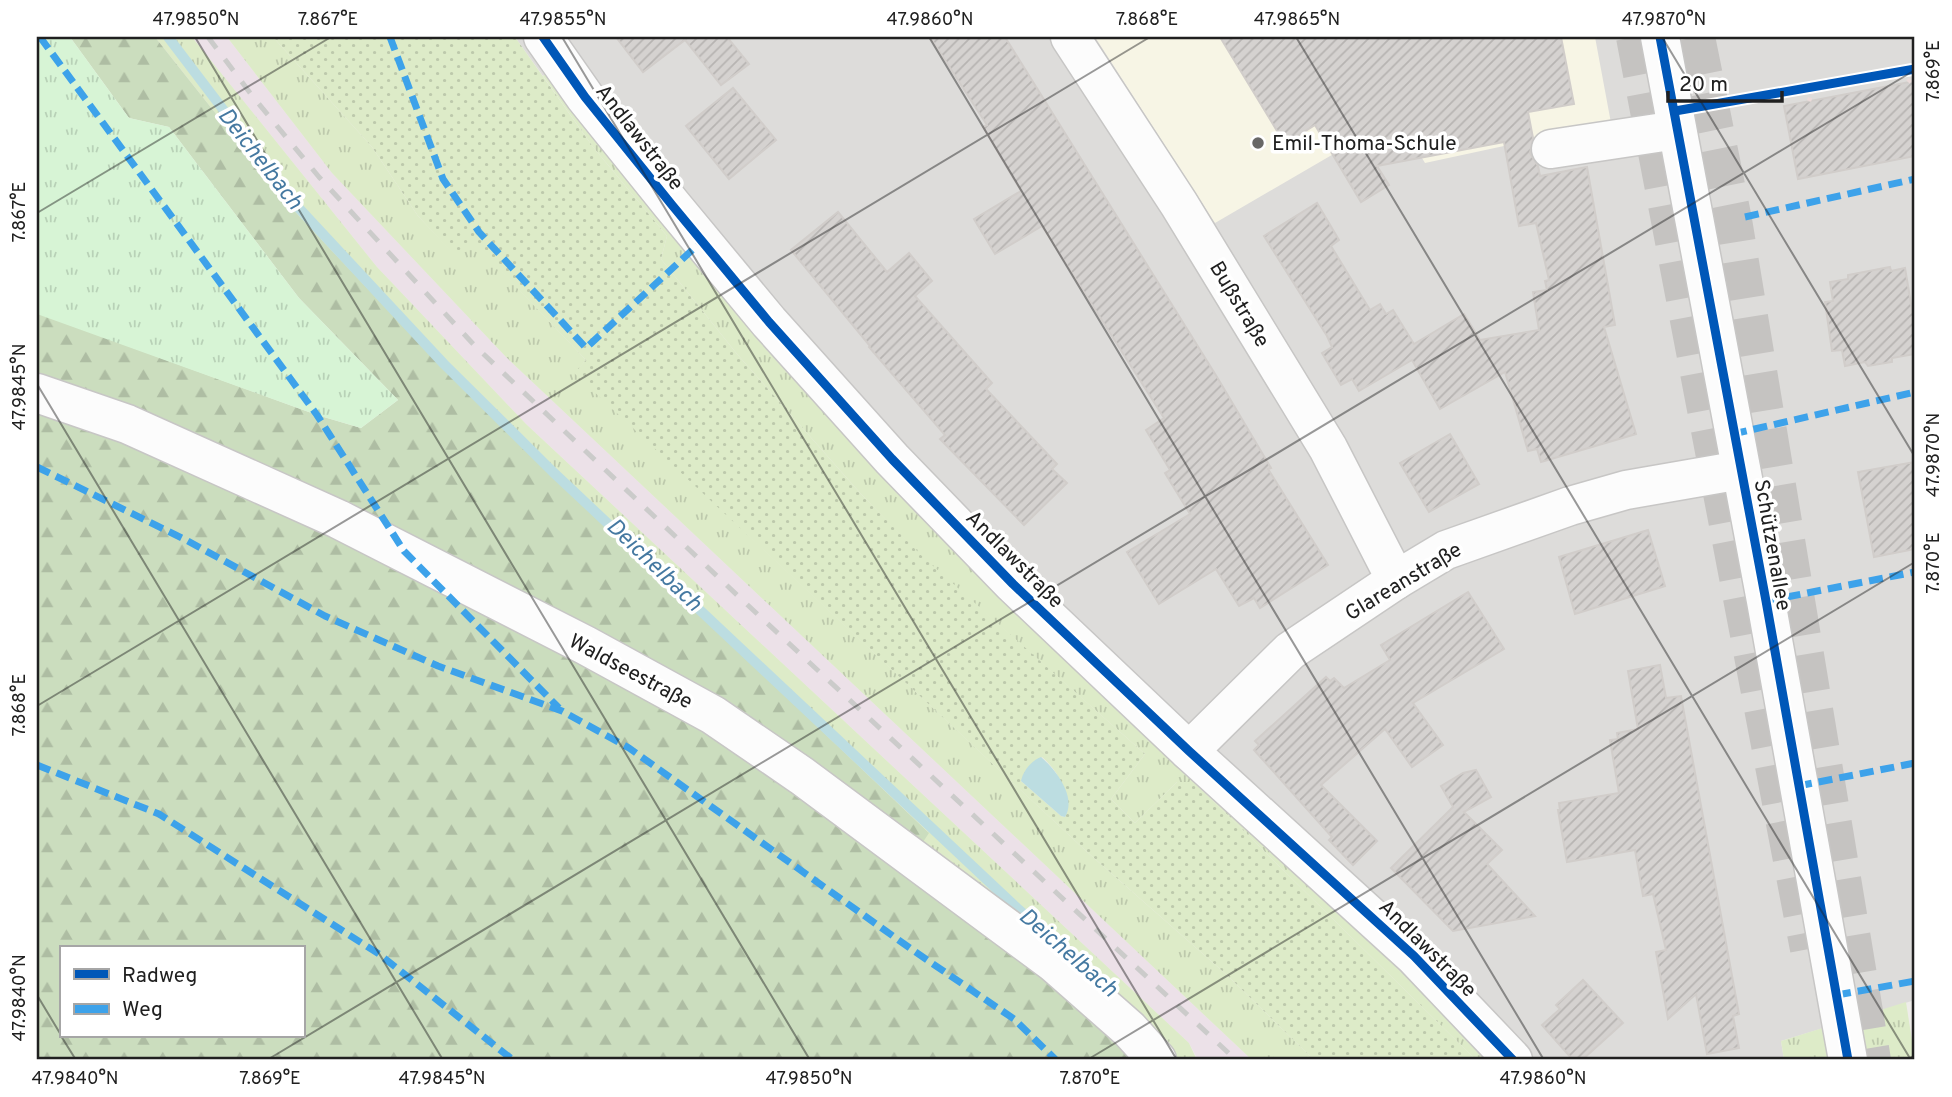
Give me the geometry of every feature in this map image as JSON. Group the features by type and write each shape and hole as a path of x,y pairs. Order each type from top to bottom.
{"street":[{"name":"Andlawstraße","path":"542,37 672,205 769,322 892,459 1013,584 1189,751 1415,956 1513,1060"},
{"name":"Bußstraße","path":"1070,37 1179,204 1328,448 1396,580"},
{"name":"Schützenallee","path":"1660,37 1848,1060"},
{"path":"1551,149 1625,140 1677,130"},
{"name":"Waldseestraße","path":"37,393 127,424 338,519 573,639 713,715 802,776 1054,963 1129,1029 1157,1060"},
{"name":"Glareanstraße","path":"1189,751 1290,651 1446,550 1570,506 1626,490 1741,470"}],"path":[{"path":"1909,82 1915,75"},
{"path":"1809,102 1813,88"}],"shaded area":[{"path":"192,37 227,37 332,173 506,357 1252,1060 1198,1060 1189,1043 526,424 377,267"},
{"path":"515,37 1915,37 1915,1000 1781,1041 1784,1060 1485,1060 1424,994 1277,850 1072,667 969,565 548,72 543,76"},
{"name":"Emil-Thoma-Schule","path":"1095,37 1595,37 1611,123 1425,163 1397,117 1215,223"}],"green space":[{"path":"37,37 70,37 129,118 169,127 299,298 398,400 361,428 317,415 37,314"},
{"path":"70,37 155,37 286,202 454,380 929,833 905,869 1049,974 1140,1060 37,1060 37,313 317,415 361,428 398,400 299,298 169,127 129,118"},
{"path":"155,37 192,37 377,267 526,424 1189,1043 1196,1058 1140,1060 904,869 928,832 454,380 286,202"},
{"path":"227,37 273,37 372,147 418,216 455,255 472,240 586,360 575,373 1086,851 1228,976 1314,1060 1252,1060 506,357 332,173"},
{"path":"273,37 515,37 593,147 667,236 661,259 737,354 861,494 923,557 1145,754 1111,799 1135,823 1177,782 1194,782 1476,1060 1314,1060 1228,976 1086,851 574,373 586,360 472,241 455,256 418,216 372,147","holes":["1042,757 1055,771 1061,784 1065,817 1021,781"]},
{"path":"548,71 969,565 1072,667 1277,850 1424,994 1485,1060 1476,1060 1194,782 1177,782 1135,823 1111,799 1145,754 923,558 861,494 737,354 661,259 667,236 593,147 543,76"},
{"path":"1906,1002 1915,1060 1784,1060 1781,1041"}],"water":[{"path":"1041,757 1053,769 1067,793 1068,809 1065,817 1021,781 1028,766"}],"building":[{"path":"616,37 727,37 749,64 721,85 685,40 643,72"},
{"path":"930,37 1005,37 1217,377 1271,468 1268,469 1328,565 1260,608 1254,598 1239,606 1216,569 1159,604 1127,552 1190,514 1165,473 1170,470 1146,430 1164,418 1042,226 995,254 974,219 1021,191 983,127 987,125"},
{"path":"1220,37 1561,37 1574,104 1528,112 1533,138 1530,153 1538,166 1540,176 1587,167 1615,325 1604,327 1636,434 1541,462 1537,449 1528,451 1505,372 1440,409 1412,360 1359,391 1352,379 1341,385 1322,353 1332,347 1327,336 1264,236 1317,203 1339,240 1331,246 1370,310 1380,304 1386,314 1393,310 1414,344 1464,314 1480,340 1539,330 1533,292 1547,290 1545,281 1549,280 1536,223 1519,226 1504,142 1377,166 1389,185 1361,202 1315,125 1285,144"},
{"path":"1915,81 1915,156 1798,179 1784,106"},
{"path":"733,88 776,140 729,179 686,126"},
{"path":"838,212 887,272 909,253 932,281 915,296 992,383 986,389 1057,464 1052,469 1067,483 1024,525 940,439 945,435 869,347 791,250"},
{"path":"1890,267 1891,271 1905,268 1915,327 1915,354 1892,358 1892,362 1868,366 1865,362 1845,366 1842,350 1832,351 1825,302 1833,301 1830,282 1848,279 1848,275"},
{"path":"1450,434 1479,484 1429,512 1400,463"},
{"path":"1915,462 1915,549 1874,557 1858,472"},
{"path":"1648,530 1665,586 1575,614 1559,557"},
{"path":"1468,592 1504,649 1413,703 1443,745 1412,767 1385,729 1321,785 1377,841 1353,865 1329,840 1332,837 1254,750 1259,745 1255,741 1326,677 1330,681 1334,678 1344,688 1390,660 1381,645"},
{"path":"1660,665 1666,698 1681,696 1739,1014 1733,1016 1739,1048 1707,1054 1696,994 1668,1019 1656,952 1666,950 1653,894 1643,896 1635,850 1567,862 1558,810 1559,803 1619,793 1610,740 1618,739 1617,733 1638,729 1628,671"},
{"path":"1476,770 1491,797 1464,812 1502,850 1487,864 1535,916 1453,931 1391,868 1453,807 1441,786 1463,773"},
{"path":"1583,980 1623,1023 1582,1060 1573,1060 1542,1025 1560,1009 1556,1005"}],"waterway":[{"name":"Deichelbach","path":"168,37 295,204 444,364 553,472 1017,908 1058,943"}],"tunnel":[{"path":"1635,37 1809,949"},
{"path":"1696,37 1733,220 1872,1060"}],"railway":[{"path":"208,37 319,177 475,346 738,596 1236,1060"}],"marked path":[{"path":"40,37 317,415 404,551 559,708"},
{"path":"390,37 443,179 479,232 586,348 702,241"},
{"path":"1745,217 1915,179"},
{"path":"1733,434 1915,392"},
{"path":"37,467 186,540 325,616 438,666 562,711 629,748 1014,1019 1056,1060"},
{"path":"1766,601 1915,572"},
{"path":"1798,786 1915,763"},
{"path":"37,765 159,814 379,954 513,1060"},
{"path":"1837,995 1915,981"}],"cycle path":[{"path":"543,37 585,97 672,205 769,322 892,459 1013,584 1189,751 1414,956 1513,1060"},
{"path":"1660,37 1766,601 1848,1060"},
{"path":"1675,111 1915,69"}],"place":[{"name":"Emil-Thoma-Schule","path":"1258,143"}]}
